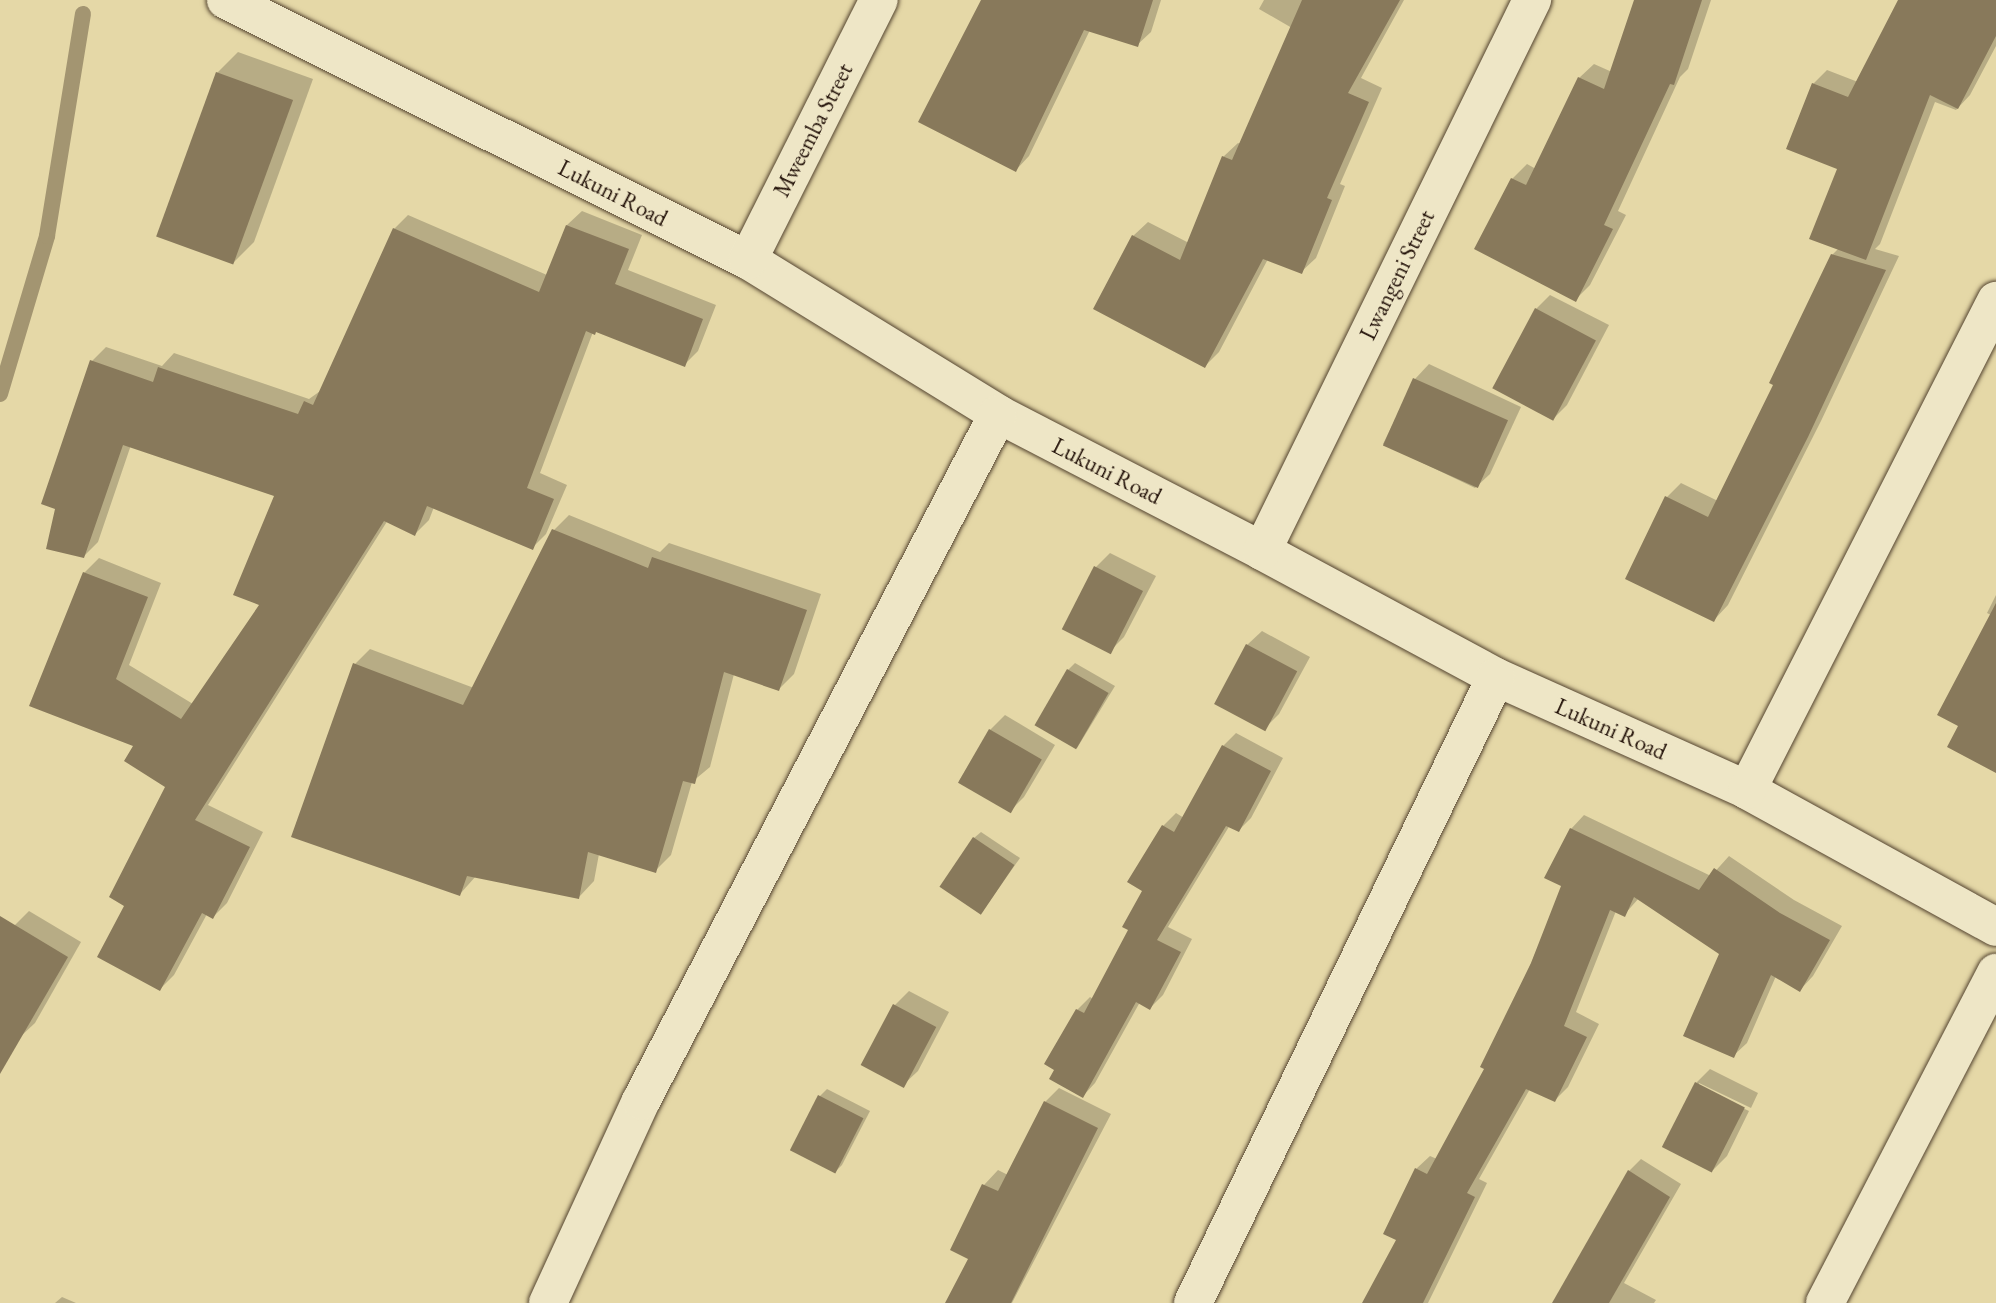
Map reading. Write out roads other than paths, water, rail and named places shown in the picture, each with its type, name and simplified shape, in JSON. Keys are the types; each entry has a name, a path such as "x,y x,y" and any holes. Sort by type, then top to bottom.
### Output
{"street":[{"name":"Lukuni Road","path":"226,0 283,12 748,260 998,414 1262,551 1496,677 1747,790 1996,927"},
{"name":"Mweemba Street","path":"748,260 879,0"},
{"name":"Lwangeni Street","path":"1262,551 1532,0"},
{"path":"1747,790 1996,302"},
{"path":"548,1303 640,1101 998,414"},
{"path":"1193,1303 1496,677"},
{"path":"1825,1303 1996,973"}],"waterway":[{"path":"0,394 47,236 83,14"}]}
